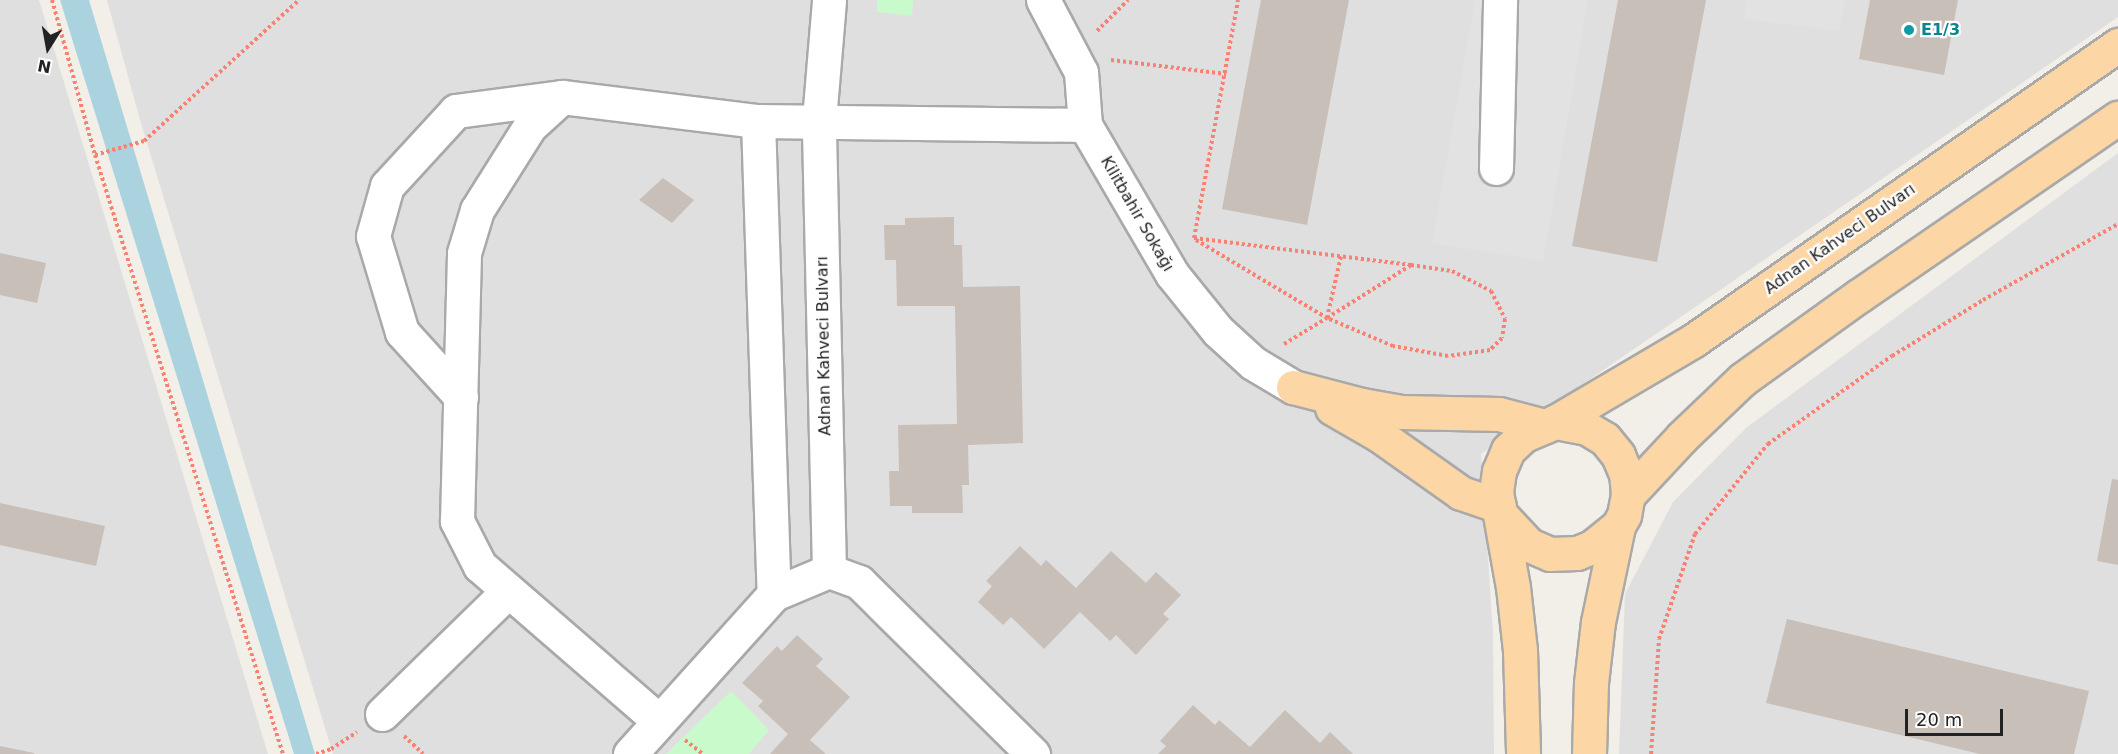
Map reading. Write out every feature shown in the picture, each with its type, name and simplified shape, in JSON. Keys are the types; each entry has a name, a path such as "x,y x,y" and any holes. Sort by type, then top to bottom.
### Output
{"main road":[{"name":"Adnan Kahveci Bulvarı","path":"1550,424 1694,340 2118,45"},
{"path":"1628,495 1682,437 1743,379 1860,295 2118,118"},
{"path":"1293,387 1362,405 1401,412 1499,414 1550,424 1587,428 1605,439 1618,455 1626,474 1628,495 1624,515 1618,526 1598,622 1591,683 1589,754"},
{"path":"1293,387 1379,435 1461,493 1500,511 1529,545 1550,554 1577,554 1592,547 1618,526"},
{"path":"1523,754 1520,650 1496,492 1499,471 1508,450 1524,435 1550,424"}],"street":[{"name":"Adnan Kahveci Bulvarı","path":"829,0 819,120 829,571"},
{"name":"Kilitbahir Sokağı","path":"1042,0 1081,72 1085,124 1172,274 1218,331 1253,363 1293,387"},
{"path":"1496,168 1500,0"},
{"path":"461,396 402,332 373,236 387,186 456,111 562,97 758,121 1085,124"},
{"path":"562,97 530,126 477,210 464,253 457,521 480,566 658,721"},
{"path":"758,121 774,594"},
{"path":"630,754 774,594 829,571 859,582 1033,754"},
{"path":"382,714 508,591"}],"path":[{"path":"52,0 97,154 283,754"},
{"path":"97,154 144,141 299,0"},
{"path":"1072,56 1128,0"},
{"path":"1194,238 1238,0"},
{"path":"1072,56 1226,74"},
{"path":"1651,754 1659,639 1695,534 1768,444 1892,356 2003,288 2118,224"},
{"path":"1194,238 1452,271 1491,291 1505,319 1502,338 1490,350 1448,356 1393,346 1327,318 1194,238"},
{"path":"1327,318 1341,256"},
{"path":"1253,363 1411,265"},
{"path":"316,754 327,751"}],"shaded area":[{"path":"0,0 39,0 268,754 0,754"},
{"path":"107,0 2118,0 2118,17 1481,454 1493,632 1494,754 333,754 140,120"},
{"path":"1475,0 1588,0 1543,261 1432,243"},
{"path":"1747,0 1845,0 1839,31 1744,19"},
{"path":"2118,153 2118,754 1619,754 1625,594 1673,502 1746,428"}],"green space":[{"path":"877,0 913,0 912,16 877,12"},
{"path":"731,691 769,730 749,754 666,754"}],"water":[{"path":"60,0 89,0 315,754 294,754"}],"building":[{"path":"1261,0 1349,0 1307,225 1222,209"},
{"path":"1618,0 1706,0 1657,262 1572,246"},
{"name":"E1/3","path":"1870,0 1958,0 1944,75 1859,59"},
{"path":"663,178 694,200 672,223 639,200"},
{"path":"954,217 954,245 962,245 963,287 1020,286 1023,443 968,445 969,485 962,485 963,513 912,513 912,506 890,506 889,471 899,471 898,425 957,424 955,306 897,306 896,260 885,260 884,225 905,225 905,218"},
{"path":"0,253 46,263 37,303 0,295"},
{"path":"2112,479 2118,480 2118,565 2097,561"},
{"path":"0,503 105,526 96,566 0,545"},
{"path":"1020,546 1041,566 1046,560 1076,588 1111,551 1146,583 1156,572 1181,595 1163,614 1169,619 1136,655 1116,635 1110,641 1080,612 1044,649 1011,617 1003,625 978,602 992,586 986,581"},
{"path":"1787,619 2089,691 2074,754 1980,754 1766,703"},
{"path":"797,635 823,659 816,666 850,697 810,740 826,754 770,754 788,734 758,706 763,701 742,683 777,646 782,651"},
{"path":"1193,705 1215,725 1219,720 1250,747 1285,710 1320,743 1330,732 1353,754 1158,754 1166,746 1160,741"},
{"path":"0,746 34,753 34,754 0,754"}],"place":[{"name":"E1/3","path":"1909,30"}]}
